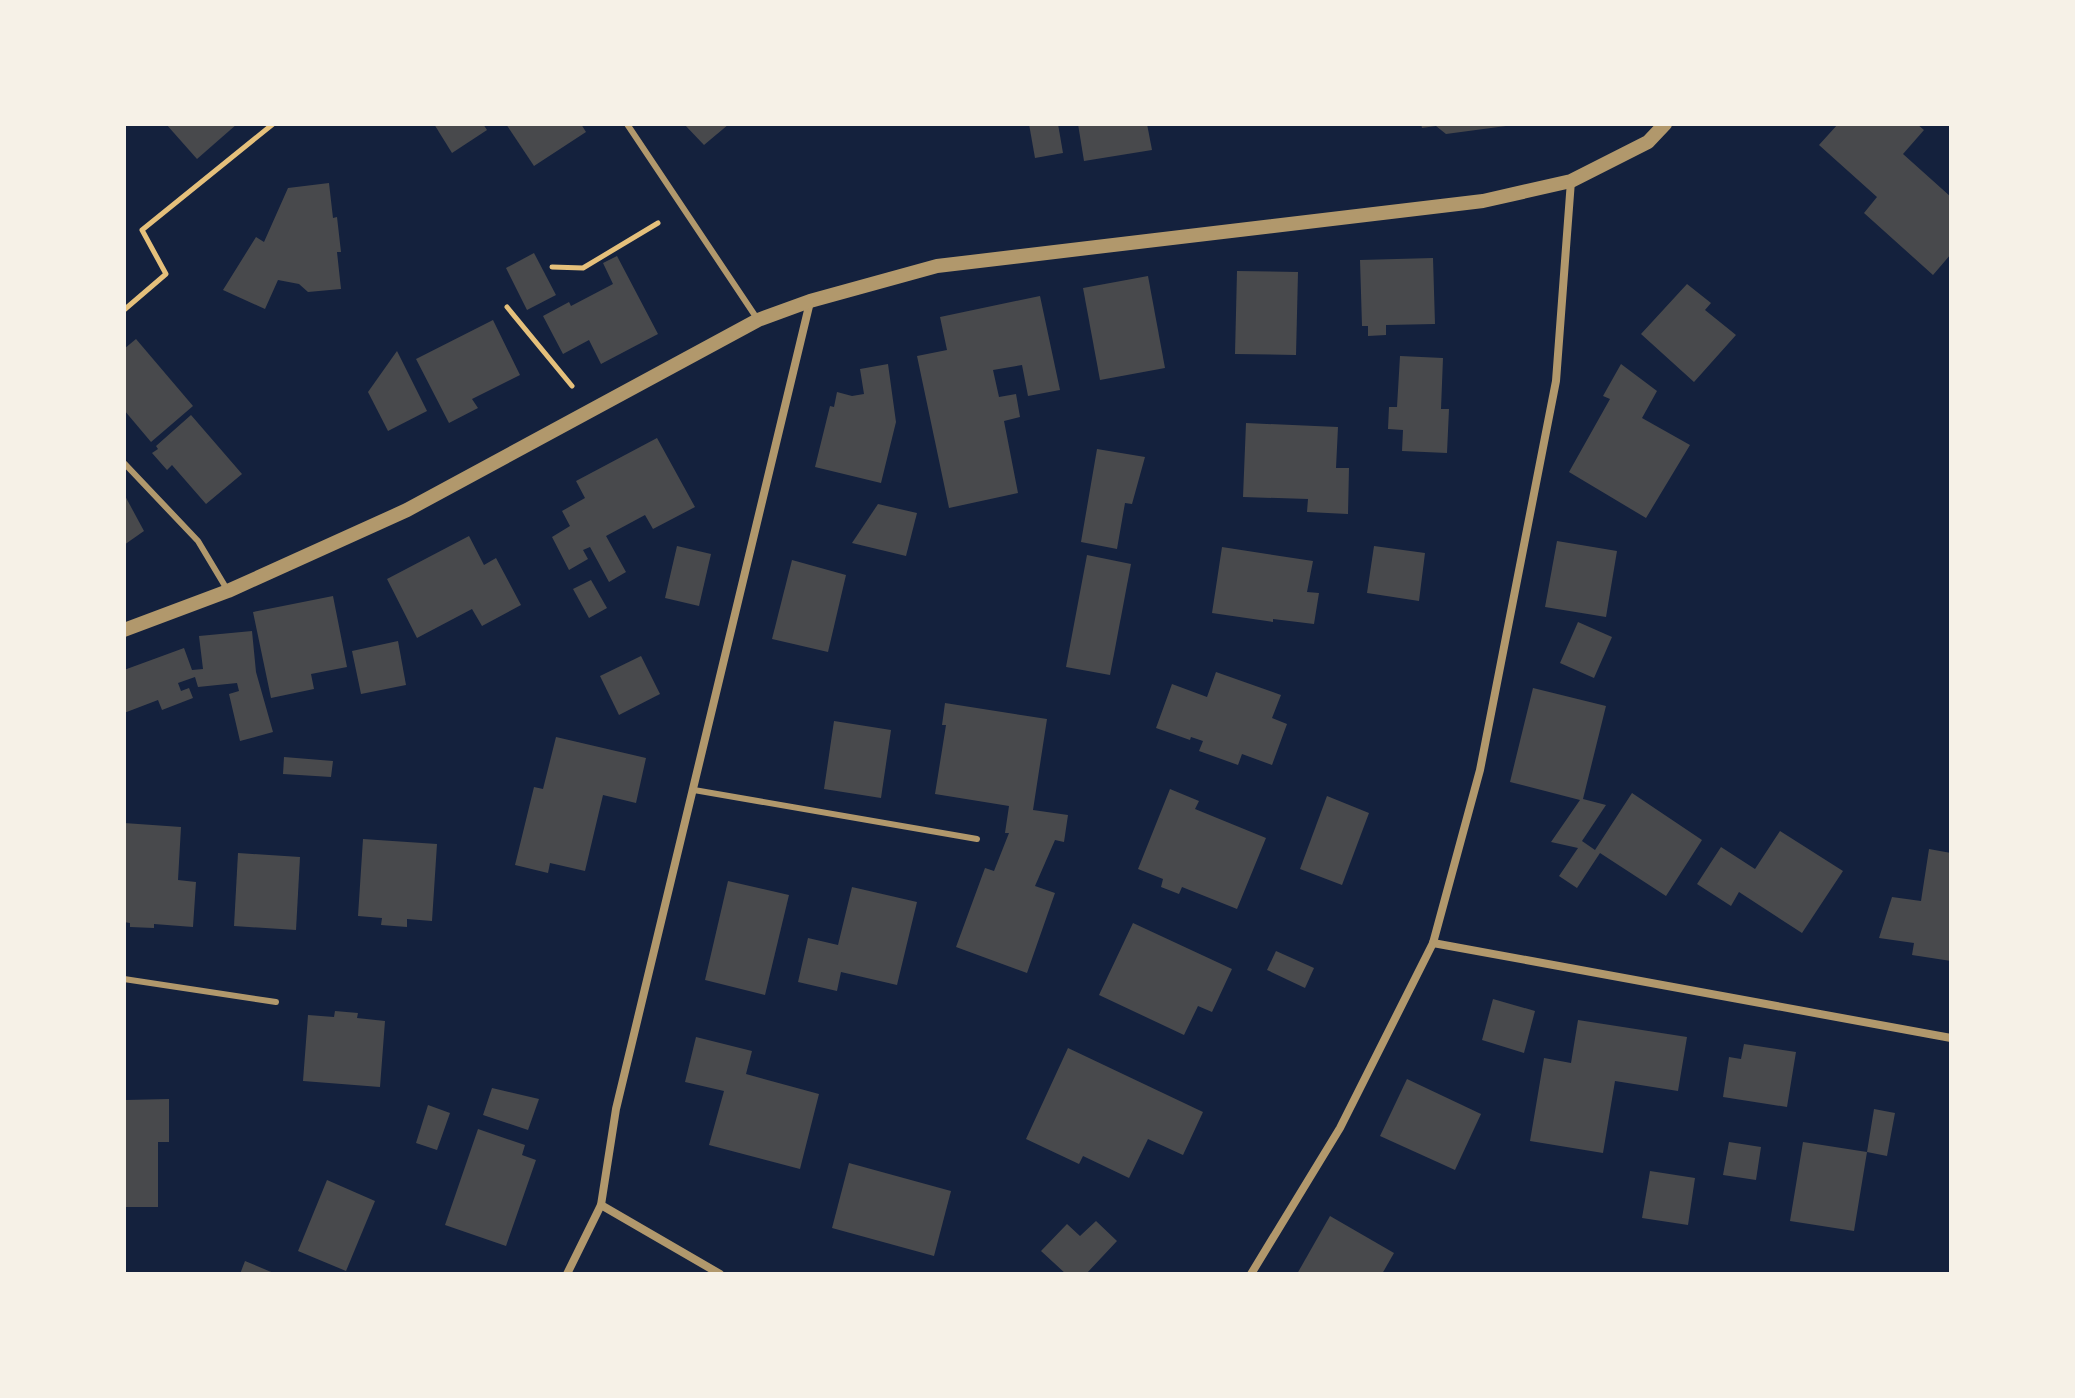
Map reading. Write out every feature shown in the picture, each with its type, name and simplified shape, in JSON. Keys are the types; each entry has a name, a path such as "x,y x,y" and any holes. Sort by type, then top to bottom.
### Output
{"street":[{"path":"124,630 228,591 407,510 758,320 810,301 937,266 1483,201 1571,181 1648,142 1665,124"},
{"path":"1251,1274 1340,1128 1433,943 1480,770 1556,381 1571,181"},
{"path":"567,1274 601,1205 616,1109 810,301"},
{"path":"1433,943 1951,1038"},
{"path":"601,1205 720,1274"}],"lane":[{"path":"627,124 758,320"},
{"path":"124,463 198,541 228,591"},
{"path":"694,790 977,839"},
{"path":"124,979 276,1002"}],"path":[{"path":"124,310 166,274 142,230 273,124"},
{"path":"552,267 583,268 683,208"},
{"path":"507,307 592,411"}],"building":[{"path":"166,124 237,124 197,159"},
{"path":"434,124 483,124 487,130 452,153"},
{"path":"506,124 581,124 586,132 534,166"},
{"path":"684,124 729,124 704,145"},
{"path":"1029,124 1058,124 1063,153 1035,158"},
{"path":"1078,124 1147,124 1152,150 1084,161"},
{"path":"1421,124 1506,126 1446,134 1436,126 1422,128"},
{"path":"1838,124 1917,124 1924,130 1903,154 1951,197 1951,254 1933,275 1864,213 1877,197 1819,145"},
{"path":"329,183 341,252 337,252 341,289 308,292 299,284 278,280 265,309 223,290 256,237 264,242 288,188"},
{"path":"534,253 556,295 527,310 506,268"},
{"path":"617,256 658,334 601,364 589,340 563,354 543,316 569,302 571,306 613,284 603,263"},
{"path":"1433,258 1435,324 1386,325 1386,335 1368,336 1368,326 1362,326 1360,260"},
{"path":"1237,271 1298,272 1296,355 1235,354"},
{"path":"1148,276 1165,368 1100,380 1083,288"},
{"path":"1687,284 1711,303 1705,310 1736,335 1694,382 1641,334"},
{"path":"1040,296 1060,390 1028,396 1022,365 993,370 999,397 1016,394 1020,417 1004,421 1018,493 949,508 917,356 947,350 940,317"},
{"path":"493,320 520,375 472,399 478,408 449,423 416,359"},
{"path":"136,339 193,406 151,442 124,410 124,349"},
{"path":"397,351 427,411 388,431 368,392"},
{"path":"1400,356 1443,358 1441,409 1449,409 1447,453 1402,451 1403,430 1388,429 1389,407 1397,407"},
{"path":"888,364 896,422 881,483 815,467 830,406 834,407 837,392 852,396 864,394 860,369"},
{"path":"1621,364 1657,391 1642,418 1690,445 1646,518 1569,472 1610,399 1603,396"},
{"path":"191,415 242,474 206,504 172,465 167,470 152,453"},
{"path":"1246,423 1338,427 1336,468 1349,468 1348,514 1307,512 1308,499 1243,497"},
{"path":"657,438 695,507 653,529 645,515 606,536 626,572 609,582 590,547 583,550 588,559 569,570 552,537 570,526 562,511 585,498 576,481"},
{"path":"1097,449 1145,457 1132,504 1125,503 1117,549 1081,542"},
{"path":"124,494 144,531 124,545"},
{"path":"878,504 917,513 906,556 852,543"},
{"path":"469,536 484,565 496,558 521,605 482,626 472,609 417,638 387,579"},
{"path":"1557,541 1617,551 1606,617 1545,607"},
{"path":"677,546 711,554 699,606 665,598"},
{"path":"1374,546 1425,553 1419,601 1367,593"},
{"path":"1222,547 1313,561 1307,592 1319,593 1314,624 1273,619 1273,622 1212,613"},
{"path":"1087,555 1131,564 1110,675 1066,667"},
{"path":"792,560 846,575 828,652 772,639"},
{"path":"591,580 607,608 589,618 573,589"},
{"path":"333,596 347,667 311,674 314,689 271,698 253,612"},
{"path":"1578,622 1612,637 1594,678 1560,663"},
{"path":"252,631 256,672 273,732 240,741 229,694 239,691 237,683 198,687 195,677 178,683 181,691 189,688 193,698 162,710 158,700 124,713 124,670 184,648 192,670 203,669 199,636"},
{"path":"398,641 406,685 361,694 352,651"},
{"path":"641,656 660,694 619,715 600,676"},
{"path":"1216,672 1281,695 1272,718 1287,724 1272,765 1242,754 1238,765 1199,751 1203,741 1191,737 1190,740 1156,728 1172,684 1207,697"},
{"path":"1533,688 1606,706 1583,799 1606,805 1582,841 1595,850 1632,793 1702,840 1666,896 1600,853 1577,888 1559,876 1578,848 1551,842 1580,800 1510,782"},
{"path":"945,703 1047,719 1033,810 1068,815 1064,842 1055,840 1035,886 1055,893 1027,973 956,947 985,868 994,871 1009,833 1005,833 1009,806 935,794 946,725 942,725"},
{"path":"834,721 891,730 881,798 824,789"},
{"path":"556,737 646,758 636,803 603,795 585,871 550,863 548,873 515,865 534,787 543,789"},
{"path":"284,757 333,761 331,777 283,774"},
{"path":"1170,789 1199,801 1195,809 1266,838 1237,909 1182,887 1179,894 1161,887 1163,879 1138,869"},
{"path":"1327,796 1369,813 1342,885 1300,869"},
{"path":"124,823 181,827 178,880 196,882 193,927 154,924 154,928 130,927 130,923 124,922"},
{"path":"1780,831 1843,871 1802,933 1739,892 1731,906 1697,884 1721,847 1755,869"},
{"path":"363,839 437,844 432,921 407,919 407,927 381,925 382,918 358,916"},
{"path":"1929,849 1951,853 1951,961 1912,955 1914,943 1879,938 1892,897 1921,901"},
{"path":"238,853 300,857 296,930 234,926"},
{"path":"728,881 789,895 765,995 705,980"},
{"path":"852,887 917,902 897,985 841,972 837,991 798,982 808,938 838,945"},
{"path":"1133,923 1232,969 1212,1012 1198,1006 1184,1035 1099,995"},
{"path":"1276,951 1314,968 1305,988 1267,970"},
{"path":"1493,999 1535,1011 1524,1053 1482,1040"},
{"path":"335,1011 358,1013 357,1018 385,1021 380,1087 303,1081 308,1015 334,1017"},
{"path":"1578,1020 1687,1037 1678,1091 1615,1081 1603,1153 1530,1141 1544,1058 1571,1063"},
{"path":"696,1037 752,1051 746,1074 819,1094 800,1169 709,1145 724,1091 685,1082"},
{"path":"1744,1044 1796,1052 1787,1107 1723,1097 1729,1057 1741,1059"},
{"path":"1068,1048 1203,1112 1183,1155 1148,1139 1129,1178 1083,1156 1079,1164 1026,1139"},
{"path":"1407,1079 1481,1114 1455,1170 1380,1136"},
{"path":"492,1088 539,1099 528,1130 483,1115"},
{"path":"169,1099 169,1142 158,1142 158,1207 124,1207 125,1100"},
{"path":"428,1105 450,1113 437,1150 416,1143"},
{"path":"1874,1109 1895,1113 1887,1156 1867,1152"},
{"path":"478,1129 525,1145 522,1155 536,1160 506,1246 445,1225"},
{"path":"1729,1142 1761,1147 1756,1180 1723,1175"},
{"path":"1803,1142 1867,1152 1854,1231 1790,1221"},
{"path":"849,1163 951,1191 934,1256 832,1228"},
{"path":"1650,1171 1695,1178 1688,1225 1642,1218"},
{"path":"327,1180 375,1201 346,1271 298,1251"},
{"path":"1330,1216 1394,1253 1382,1274 1297,1274"},
{"path":"1096,1221 1117,1241 1086,1274 1066,1274 1041,1251 1067,1224 1080,1236"},
{"path":"245,1261 276,1274 240,1274"}]}
